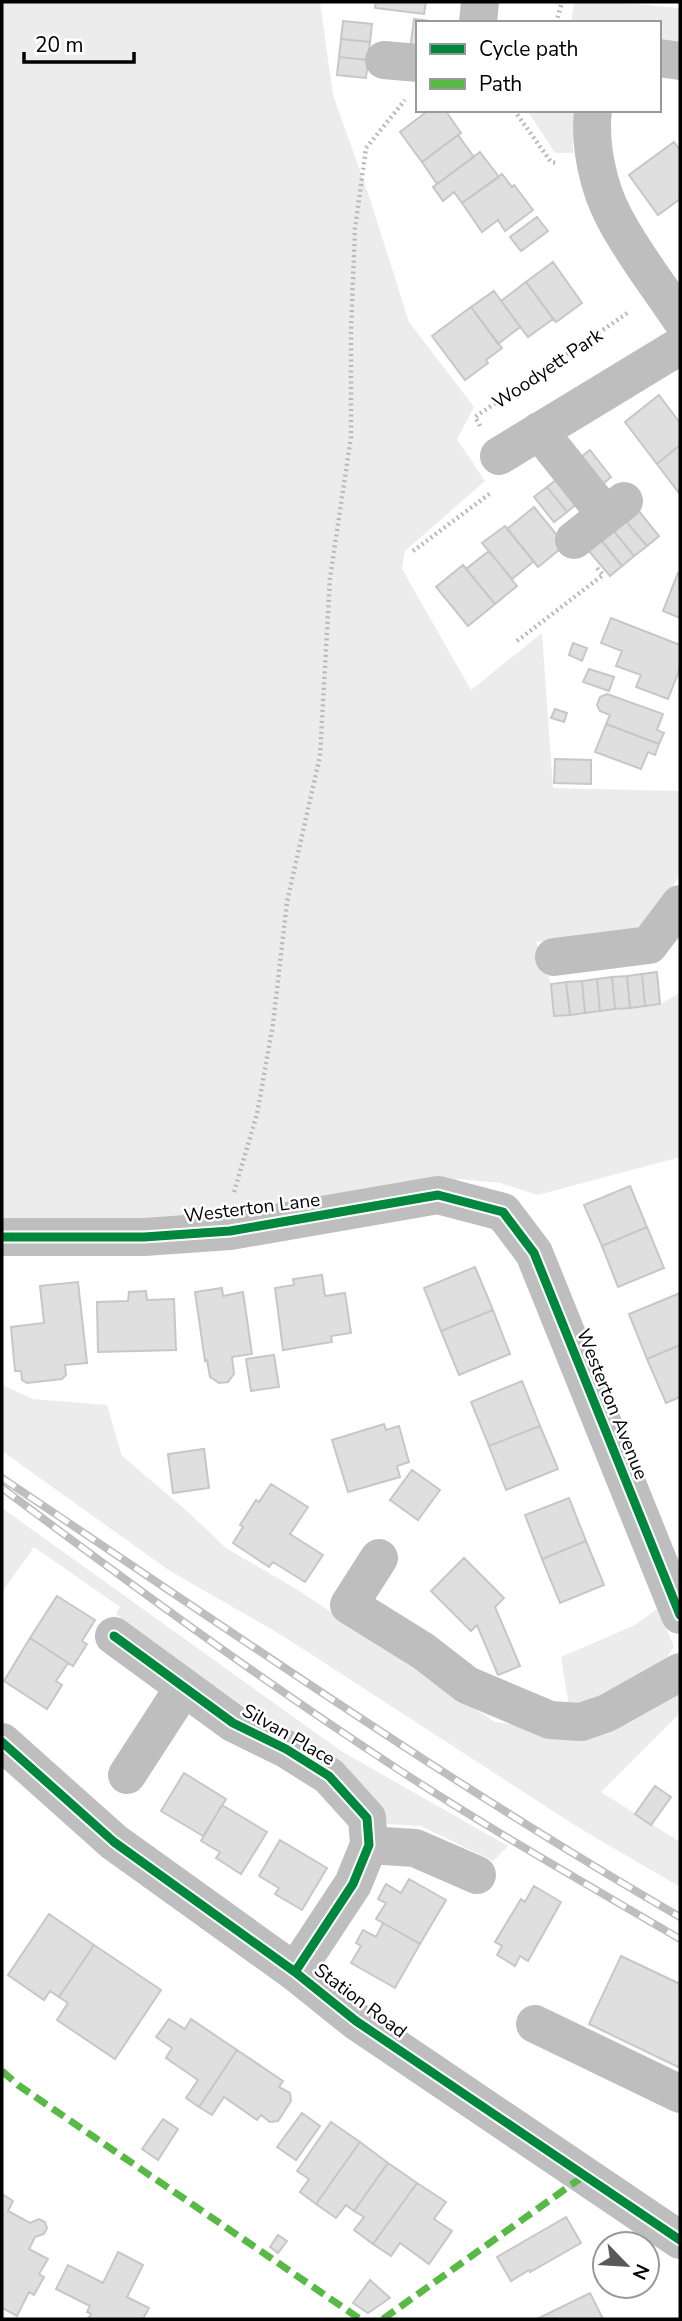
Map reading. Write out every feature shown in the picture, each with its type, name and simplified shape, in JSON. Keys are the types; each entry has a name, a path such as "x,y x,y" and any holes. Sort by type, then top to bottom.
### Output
{"street":[{"path":"478,21 481,2"},
{"path":"661,58 680,61"},
{"path":"593,112 591,126 598,169 613,216 671,304"},
{"path":"499,456 680,346"},
{"path":"540,431 615,507 574,540"},
{"path":"554,957 649,945 680,904"},
{"name":"Westerton Lane","path":"2,1237 144,1237 230,1231 438,1195 503,1212"},
{"name":"Westerton Avenue","path":"503,1212 534,1253 680,1615"},
{"path":"379,1558 349,1605 423,1651 467,1685 550,1720 581,1722 607,1713 680,1672"},
{"name":"Silvan Place","path":"114,1636 233,1723 286,1749 329,1776 367,1818 369,1844"},
{"path":"127,1775 184,1688"},
{"name":"Station Road","path":"2,1742 114,1842 295,1972 356,2021 680,2240"},
{"path":"295,1972 353,1884 369,1844 415,1848 477,1875"},
{"path":"535,2024 680,2094"}],"path":[{"path":"557,21 562,2"},
{"path":"230,1231 234,1185 257,1114 273,1024 287,902 320,756 330,578 351,437 355,229 366,148 405,99 416,97"},
{"path":"515,112 551,162 598,169"},
{"path":"413,551 468,510"},
{"path":"517,641 603,575 574,540"}],"shaded area":[{"path":"2,2 320,2 333,95 409,322 474,407 457,439 485,481 405,551 402,569 471,690 542,633 553,788 680,791 680,874 663,904 643,928 536,942 551,984 555,1016 660,1004 680,993 680,1157 538,1195 500,1183 460,1179 185,1222 2,1221"},
{"path":"574,2 680,8 680,44 661,41 661,21 571,21"},
{"path":"528,112 573,112 573,153 555,153"},
{"path":"2,1385 33,1399 107,1405 122,1456 226,1548 298,1590 495,1722 556,1730 680,1683 680,1713 601,1792 680,1842 680,1887 576,1826 283,1636 170,1571 2,1451"},
{"path":"2,1508 341,1751 508,1846 493,1861 421,1826 387,1824 374,1797 292,1737 226,1695 116,1614 120,1607 34,1547 2,1592"},
{"path":"657,1609 674,1646 660,1670 599,1700 569,1707 561,1657 635,1625"}],"building":[{"path":"376,2 426,2 424,14 375,8"},
{"path":"414,19 430,21 416,21 416,51 410,50"},
{"path":"343,21 372,24 370,42 341,39"},
{"path":"341,39 370,42 368,60 339,57"},
{"path":"339,57 368,60 366,78 337,75"},
{"path":"426,112 446,112 461,133 422,162 400,132"},
{"path":"458,135 474,157 437,184 422,162"},
{"path":"674,142 680,150 680,199 658,215 629,175"},
{"path":"480,152 499,177 462,203 454,192 443,201 433,187"},
{"path":"502,174 533,210 505,231 498,220 482,232 462,203"},
{"path":"537,217 548,231 521,251 510,237"},
{"path":"553,262 582,303 556,322 526,282"},
{"path":"526,282 553,319 528,337 501,301"},
{"path":"494,291 520,327 498,344 471,307"},
{"path":"471,307 502,348 486,360 488,363 465,380 432,336"},
{"path":"659,395 680,423 680,445 657,464 625,422"},
{"path":"680,445 680,492 679,493 657,464"},
{"path":"590,450 611,477 598,488 576,461"},
{"path":"561,476 580,501 567,512 547,487"},
{"path":"547,487 567,512 554,522 534,497"},
{"path":"534,507 565,545 538,567 507,529"},
{"path":"638,510 659,536 647,546 625,520"},
{"path":"625,520 647,546 634,556 613,530"},
{"path":"505,526 534,561 512,579 482,543"},
{"path":"613,530 634,556 622,566 601,540"},
{"path":"601,540 622,566 610,576 588,550"},
{"path":"489,551 517,586 495,604 466,569"},
{"path":"463,565 495,604 468,626 436,587"},
{"path":"678,573 680,574 680,618 663,611"},
{"path":"611,618 680,645 680,668 668,699 636,687 641,675 616,666 622,651 601,643"},
{"path":"573,643 587,648 582,661 569,655"},
{"path":"589,669 614,677 609,691 583,682"},
{"path":"607,694 663,714 657,730 664,733 659,744 606,724 610,715 600,711 597,705 600,697"},
{"path":"555,709 567,713 564,722 551,718"},
{"path":"606,724 659,744 655,755 648,752 641,769 595,752"},
{"path":"555,759 591,760 591,784 554,783"},
{"path":"657,972 660,1004 645,1006 642,974"},
{"path":"642,974 645,1006 630,1008 627,976"},
{"path":"627,976 630,1008 615,1009 612,977"},
{"path":"612,977 615,1009 600,1011 597,979"},
{"path":"597,979 600,1011 585,1013 582,981"},
{"path":"582,981 585,1013 570,1015 566,982"},
{"path":"566,982 570,1015 554,1016 551,984"},
{"path":"630,1186 647,1227 602,1246 584,1205"},
{"path":"647,1227 664,1268 618,1287 602,1246"},
{"path":"475,1267 493,1310 441,1331 424,1288"},
{"path":"322,1275 325,1296 345,1293 351,1333 331,1336 332,1342 283,1350 275,1288 294,1285 293,1279"},
{"path":"78,1282 87,1363 65,1365 66,1375 62,1379 27,1383 22,1380 21,1371 15,1371 11,1327 44,1323 40,1286"},
{"path":"222,1288 223,1296 243,1292 252,1354 232,1357 234,1374 228,1382 219,1383 210,1377 207,1360 205,1361 195,1292"},
{"path":"146,1291 147,1300 174,1299 176,1350 98,1352 97,1302 128,1301 129,1292"},
{"path":"680,1293 680,1345 647,1359 629,1314"},
{"path":"493,1310 510,1354 459,1375 441,1331"},
{"path":"680,1345 680,1397 666,1403 647,1359"},
{"path":"274,1355 279,1387 251,1391 246,1359"},
{"path":"522,1381 540,1426 489,1446 471,1402"},
{"path":"384,1424 386,1430 399,1426 409,1462 397,1466 400,1477 348,1492 332,1440"},
{"path":"540,1426 558,1469 506,1490 489,1446"},
{"path":"204,1449 209,1488 173,1493 168,1454"},
{"path":"412,1470 440,1490 418,1520 390,1500"},
{"path":"271,1484 308,1507 290,1534 323,1555 305,1582 273,1562 269,1567 233,1543 243,1527 240,1525 256,1500 259,1502"},
{"path":"569,1498 586,1541 542,1559 525,1515"},
{"path":"586,1541 604,1585 560,1603 542,1559"},
{"path":"464,1558 504,1598 495,1607 520,1666 498,1675 477,1625 471,1631 431,1591"},
{"path":"57,1596 95,1620 82,1641 87,1644 73,1666 30,1638"},
{"path":"30,1638 68,1663 56,1681 62,1685 47,1709 4,1681"},
{"path":"184,1773 226,1799 203,1836 161,1811"},
{"path":"655,1786 671,1797 651,1825 635,1814"},
{"path":"222,1805 267,1832 241,1874 216,1858 220,1852 201,1841"},
{"path":"280,1840 327,1868 302,1910 275,1894 279,1888 259,1876"},
{"path":"409,1879 446,1900 420,1944 376,1919 386,1903 378,1899 386,1884 401,1893"},
{"path":"534,1886 561,1902 528,1961 520,1956 515,1966 497,1955 502,1946 495,1942 521,1899 525,1902"},
{"path":"49,1914 94,1945 59,1997 50,1991 44,2000 8,1975"},
{"path":"383,1923 420,1944 395,1988 351,1963 361,1946 356,1943 363,1930 376,1937"},
{"path":"94,1945 161,1990 115,2059 57,2020 68,2003 59,1997"},
{"path":"621,1956 680,1984 680,2068 589,2024"},
{"path":"169,2019 185,2029 191,2019 237,2050 199,2107 186,2098 198,2080 166,2058 172,2048 156,2037"},
{"path":"237,2050 283,2081 279,2087 290,2093 291,2101 278,2121 270,2122 261,2115 257,2120 224,2097 212,2115 199,2107"},
{"path":"302,2113 320,2126 296,2160 277,2147"},
{"path":"163,2119 178,2129 158,2160 142,2149"},
{"path":"331,2122 360,2142 316,2204 300,2192 309,2179 297,2171"},
{"path":"360,2142 388,2163 354,2211 346,2205 336,2218 316,2204"},
{"path":"388,2163 417,2183 373,2244 354,2230 364,2217 354,2211"},
{"path":"417,2183 446,2202 434,2219 452,2231 429,2264 400,2243 391,2256 373,2244"},
{"path":"2,2194 13,2201 8,2211 30,2223 39,2219 45,2222 47,2228 44,2234 35,2237 29,2249 48,2259 39,2274 44,2277 34,2295 29,2292 17,2316 2,2308"},
{"path":"566,2217 581,2243 511,2281 497,2257"},
{"path":"278,2235 287,2241 278,2253 270,2247"},
{"path":"118,2252 143,2265 127,2297 149,2308 143,2319 88,2319 91,2314 87,2312 90,2306 56,2289 68,2265 103,2283"},
{"path":"370,2280 390,2298 368,2313 353,2303"},
{"path":"590,2293 591,2300 594,2300 603,2319 537,2319"}],"railway":[{"path":"2,1478 422,1758 507,1813 680,1917"},
{"path":"2,1488 194,1629 340,1731 461,1809 680,1939"}],"marked path":[{"path":"2,2071 18,2085 360,2319"},
{"path":"383,2319 585,2175"}],"cycle path":[{"path":"2,1237 144,1237 230,1231 438,1195 503,1212 534,1253 680,1615"},
{"path":"114,1636 233,1723 286,1749 329,1776 367,1818 369,1845 353,1884 295,1972"},
{"path":"2,1742 114,1842 295,1972 356,2021 680,2240"}]}
